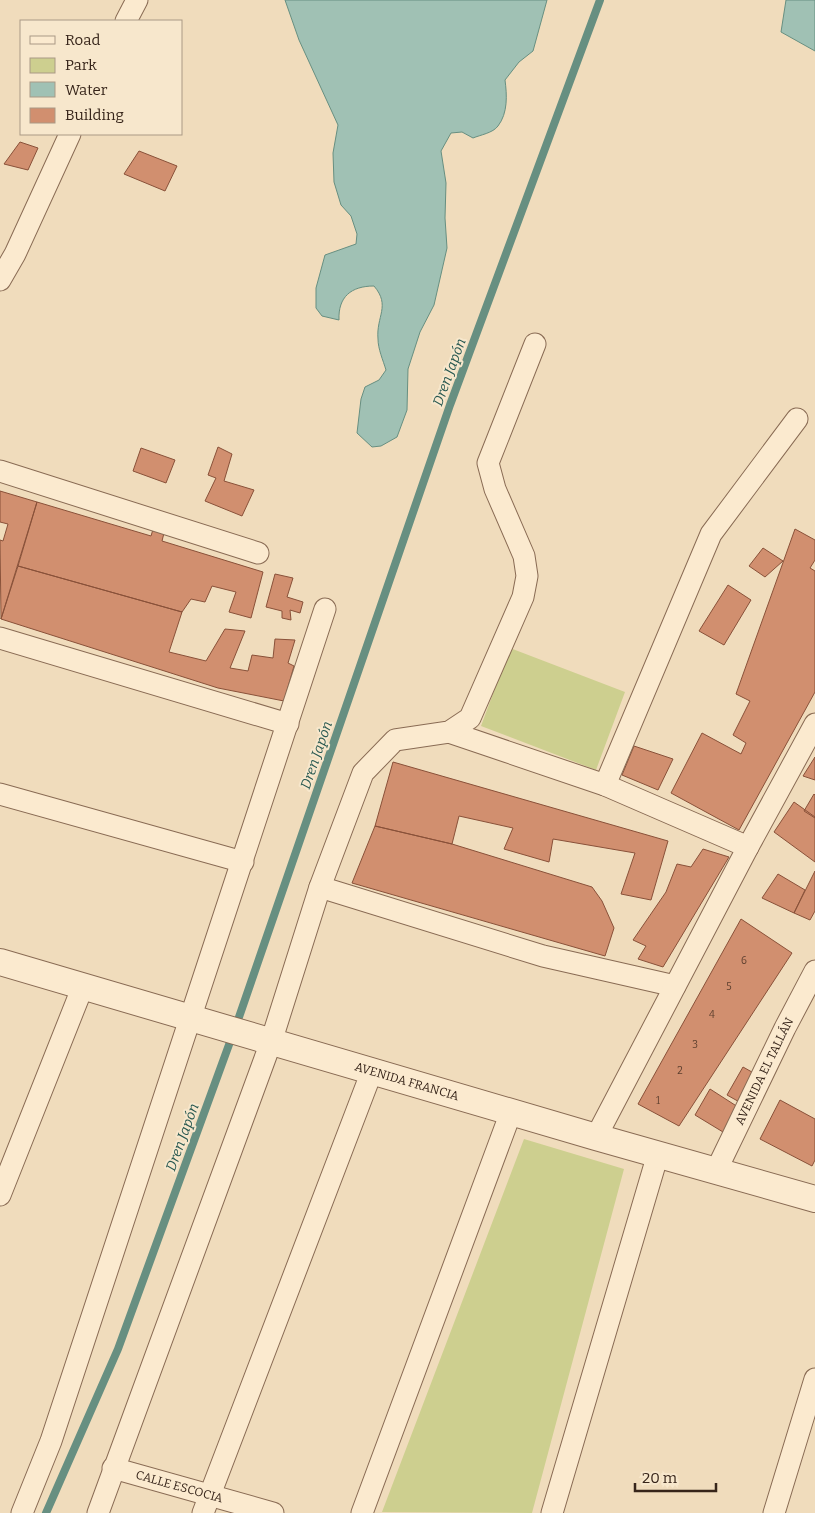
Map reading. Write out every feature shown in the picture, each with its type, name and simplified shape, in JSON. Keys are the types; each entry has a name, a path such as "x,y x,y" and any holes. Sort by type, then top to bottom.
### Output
{"street":[{"path":"127,20 137,0"},
{"path":"0,280 15,254 70,135"},
{"path":"98,1513 265,1040 363,773 395,740 449,732 470,718 522,597 527,576 524,556 495,489 488,463 535,344"},
{"path":"605,785 711,534 798,419"},
{"path":"0,471 258,553"},
{"path":"22,1513 51,1441 199,1020 243,862 325,610"},
{"path":"0,638 288,724"},
{"path":"596,1137 748,847 815,724"},
{"path":"449,732 605,785 748,847"},
{"path":"0,794 243,862"},
{"path":"320,888 543,956 675,986"},
{"name":"AVENIDA FRANCIA","path":"0,962 596,1137 815,1199"},
{"name":"AVENIDA EL TALLÁN","path":"716,1171 785,1028 815,971"},
{"path":"0,1195 83,986"},
{"path":"206,1504 372,1071"},
{"path":"362,1513 511,1112"},
{"path":"552,1513 658,1154"},
{"path":"774,1513 815,1379"},
{"name":"CALLE ESCOCIA","path":"113,1468 206,1504 274,1513"}],"green space":[{"path":"510,648 625,692 596,770 481,726"},
{"path":"524,1139 624,1169 532,1513 382,1512"}],"water":[{"path":"285,0 547,0 533,51 519,62 505,80 505,110 498,126 490,132 473,138 462,132 451,133 441,151 446,183 445,218 447,248 434,305 420,332 408,369 407,410 397,437 381,446 372,447 357,433 361,399 365,387 379,380 386,370 378,343 382,299 374,286 359,288 348,294 344,299 339,312 339,320 322,316 316,308 316,288 325,255 356,244 357,234 351,216 341,205 334,182 333,153 338,125 299,40"},
{"path":"786,0 815,0 815,51 781,32"}],"building":[{"path":"20,142 38,148 28,170 4,164"},
{"path":"139,151 177,166 165,191 124,174"},
{"path":"218,447 232,454 224,481 254,490 242,516 205,501 216,478 208,475"},
{"path":"141,448 175,460 166,483 133,471"},
{"path":"0,491 37,502 1,619 0,540 3,541 8,524 0,522"},
{"path":"37,502 151,536 154,526 165,529 162,541 263,572 251,618 229,612 236,592 212,586 205,602 191,599 182,612 18,566"},
{"path":"795,529 815,540 815,560 810,568 815,571 815,692 739,830 671,793 702,733 741,754 746,743 733,735 750,701 736,694"},
{"path":"763,548 783,561 765,577 749,566"},
{"path":"18,566 182,612 169,652 206,661 225,629 245,631 230,668 248,671 252,655 273,658 275,639 295,640 288,663 294,666 284,701 218,688 1,619"},
{"path":"275,574 293,578 287,597 303,602 300,613 290,610 291,620 282,618 282,611 266,607"},
{"path":"728,585 751,600 724,645 699,631"},
{"path":"634,746 673,759 658,790 622,775"},
{"path":"815,757 815,780 803,776"},
{"path":"393,762 668,841 651,900 621,894 635,853 553,839 549,862 504,849 513,828 459,816 452,844 375,826"},
{"path":"815,795 815,818 804,811"},
{"path":"794,802 815,817 815,862 774,832"},
{"path":"375,826 452,844 592,887 602,901 614,928 605,956 352,883"},
{"path":"703,849 729,857 663,967 638,959 646,946 633,940 666,892 677,864 691,867"},
{"path":"815,871 815,911 810,920 794,913"},
{"path":"778,874 805,890 794,913 762,898"},
{"path":"741,919 792,953 679,1126 638,1104"},
{"path":"743,1067 759,1076 743,1104 727,1095"},
{"path":"710,1089 738,1107 723,1132 695,1115"},
{"path":"780,1100 815,1119 815,1160 812,1166 760,1139"}],"waterway":[{"name":"Dren Japón","path":"46,1513 118,1349 238,1020 450,405 600,0"}]}
